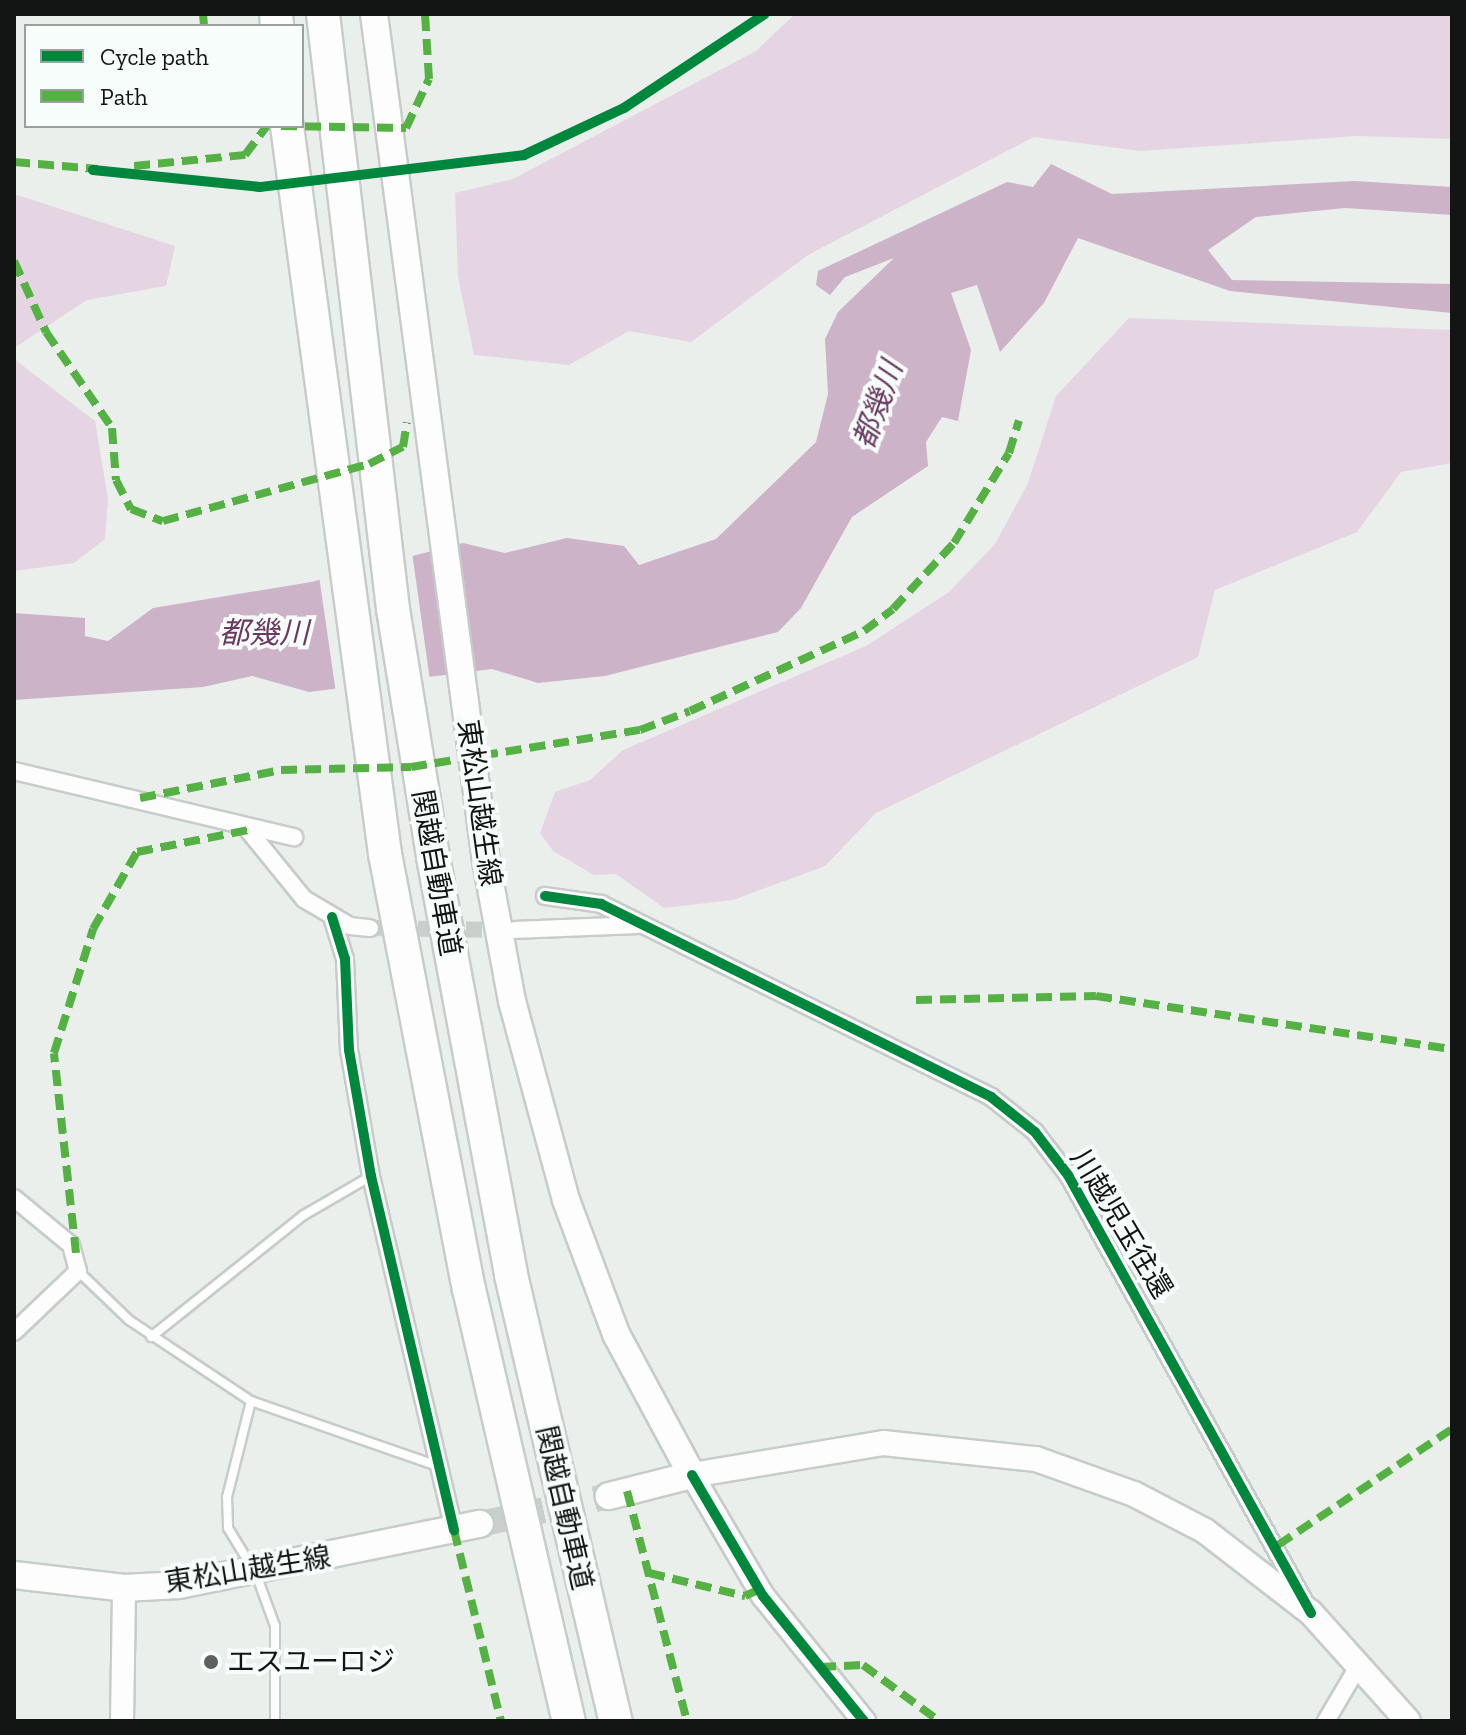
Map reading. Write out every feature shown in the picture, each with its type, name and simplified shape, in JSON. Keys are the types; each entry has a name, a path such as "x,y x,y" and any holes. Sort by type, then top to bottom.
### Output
{"highway":[{"name":"関越自動車道","path":"323,14 393,609 433,857 511,1275 616,1721"},
{"name":"関越自動車道","path":"287,128 385,854 469,1289 569,1721"}],"main road":[{"name":"東松山越生線","path":"374,14 381,89 486,861 530,1080 566,1200 616,1334 692,1475"},
{"path":"609,1496 692,1475 883,1443 1036,1459 1134,1494 1205,1531 1311,1613 1408,1721"},
{"name":"東松山越生線","path":"14,1575 124,1588 256,1574 480,1524"}],"street":[{"path":"14,771 248,830 294,837"},
{"path":"248,830 268,864 332,917 370,928"},
{"name":"川越児玉往還","path":"545,896 601,904 991,1097 1035,1132 1076,1188 1311,1613"},
{"path":"332,917 345,959 349,1050 371,1176 454,1530"},
{"path":"515,930 641,925"},
{"path":"14,1198 71,1245 78,1271 14,1332"},
{"path":"692,1475 763,1596 864,1721"},
{"path":"122,1721 124,1588"},
{"path":"1326,1721 1359,1665"}],"lane":[{"path":"151,1337 304,1215 371,1176"},
{"path":"78,1271 151,1337 251,1401 438,1466"},
{"path":"251,1401 227,1497 228,1528 256,1574 275,1626 275,1721"}],"shaded area":[{"path":"795,14 1452,14 1452,139 1358,136 1140,151 1034,137 808,255 691,342 629,331 569,365 474,355 458,277 455,193 513,179 756,51"},
{"path":"14,194 175,246 166,286 87,300 14,348"},
{"path":"1129,318 1452,330 1452,463 1401,472 1357,532 1215,590 1198,657 876,813 825,866 733,900 664,908 616,874 594,875 553,851 540,833 555,792 590,780 623,750 866,646 949,592 995,544 1028,483 1056,396"},
{"path":"14,359 95,421 108,499 105,539 74,563 14,571"}],"water":[{"name":"都幾川","path":"1051,164 1112,194 1354,181 1452,187 1452,215 1345,208 1256,217 1208,250 1232,280 1452,284 1452,313 1230,291 1078,238 1044,303 1000,352 977,285 951,293 971,350 958,421 942,417 926,442 928,466 852,517 801,608 778,632 605,676 538,683 492,669 309,692 252,676 203,687 14,700 14,613 85,618 85,636 108,641 153,608 311,582 463,543 505,553 567,538 624,546 639,565 716,539 816,442 828,394 825,339 838,312 894,258 845,277 830,295 816,285 818,271 1007,182 1033,187"}],"pier":[{"path":"412,552 430,681 336,693 319,576"}],"tunnel":[{"path":"370,928 505,930"},
{"path":"480,1524 609,1496"}],"marked path":[{"path":"203,14 204,24"},
{"path":"304,126 406,128 429,79 425,14"},
{"path":"134,166 245,155 265,128"},
{"path":"14,162 98,169"},
{"path":"14,261 46,332 112,428 116,480 131,509 163,521 369,464 403,447 407,422"},
{"path":"140,798 281,770 411,767 640,730 690,711 864,631 893,609 954,543 1009,453 1019,420"},
{"path":"76,1253 54,1053 93,929 137,852 248,830"},
{"path":"916,1000 1096,996 1452,1049"},
{"path":"1278,1545 1452,1429"},
{"path":"627,1491 687,1721"},
{"path":"454,1530 501,1721"},
{"path":"649,1573 745,1596 760,1589"},
{"path":"820,1667 863,1665 939,1721"}],"cycle path":[{"path":"93,170 260,187 524,155 624,108 765,14"},
{"path":"545,896 601,904 991,1097 1035,1132 1068,1175 1311,1613"},
{"path":"332,917 345,959 349,1050 371,1176 454,1530"},
{"path":"692,1475 763,1596 864,1721"}],"place":[{"name":"エスユーロジ","path":"211,1662"}]}
